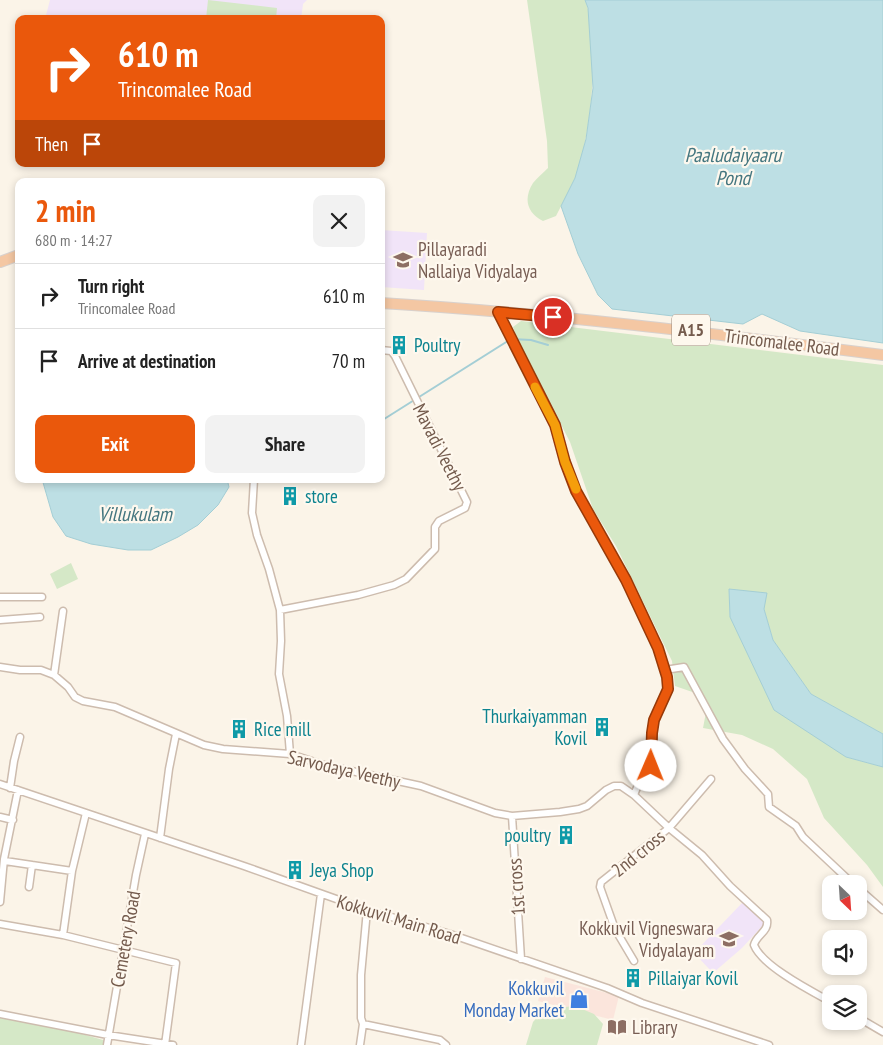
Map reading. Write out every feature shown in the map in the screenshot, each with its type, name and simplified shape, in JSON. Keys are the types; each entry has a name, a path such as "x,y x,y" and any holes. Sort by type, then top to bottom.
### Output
{"highway":[{"path":"0,262 15,256"},
{"name":"Trincomalee Road","path":"385,303 462,308 687,330 883,355"}],"street":[{"path":"498,312 555,425 565,462 576,491 626,580 658,648 665,670 668,689 654,720 651,766 634,794"},
{"name":"Mavadi Veethy","path":"280,610 358,595 394,585 406,579 435,549 435,527 439,521 465,508 467,502 395,356 391,351 385,350"},
{"path":"254,483 252,513 280,610 279,674 288,716 290,754"},
{"path":"0,597 42,597"},
{"path":"0,667 20,670 41,670 54,675 63,611"},
{"path":"0,620 40,617"},
{"path":"665,670 684,667 723,739 745,769 768,794 769,807 796,826 803,837 843,875"},
{"name":"Sarvodaya Veethy","path":"54,675 68,687 75,697 83,701 115,707 204,745 223,749 290,754 324,765 421,786 495,813 512,816 579,809 587,806 606,790 614,786 621,786 634,794 669,828 702,854 730,886 766,920 768,924 765,931 755,941 754,945 760,955 795,982 822,997"},
{"path":"160,838 169,769 176,734"},
{"path":"10,788 20,737"},
{"name":"2nd cross","path":"634,961 616,929 601,892 601,882 669,828 711,780"},
{"name":"Kokkuvil Main Road","path":"0,784 367,910 450,934 607,988 642,1003 769,1045"},
{"path":"0,902 4,859 18,790"},
{"path":"63,935 72,871 86,813"},
{"path":"0,816 13,820"},
{"name":"1st cross","path":"512,816 521,959"},
{"name":"Cemetery Road","path":"107,1045 145,834"},
{"path":"5,861 72,871"},
{"path":"29,887 32,865"},
{"path":"301,1045 321,894"},
{"path":"868,897 883,910"},
{"path":"360,1045 363,1024 361,1018 361,975 367,910"},
{"path":"0,924 63,935 176,962 166,1045"},
{"path":"0,1014 108,1035 173,1045"},
{"path":"867,1023 883,1032"},
{"path":"363,1024 440,1040 446,1045"}],"shaded area":[{"path":"50,0 307,0 303,4 302,15 46,15"},
{"name":"Pillayaradi Nallaiya Vidyalaya","path":"385,230 427,233 424,290 385,287"},
{"name":"Kokkuvil Vigneswara Vidyalayam","path":"743,902 765,923 742,948 713,973 694,953"},
{"name":"Kokkuvil Monday Market","path":"545,977 619,996 613,1020 538,1001"}],"green space":[{"path":"208,0 277,8 276,15 206,15"},
{"path":"527,0 585,0 590,17 592,39 592,89 586,139 581,161 573,183 556,216 543,221 533,214 528,205 528,195 533,183 548,168 547,141"},
{"path":"521,321 883,365 883,734 811,694 773,640 764,609 729,590 730,617 846,757 883,767 883,887 867,865 824,818 807,779 773,749 742,735 703,728 708,702 701,695 675,686 672,661 616,546 593,509 570,442 517,338 513,327"},
{"path":"71,563 78,579 57,589 50,574"},
{"path":"575,1006 594,1014 603,1024 597,1045 526,1045 533,1022 545,1009"},
{"path":"0,1015 30,1019 110,1042 109,1045 0,1045"}],"water":[{"name":"Paaludaiyaaru Pond","path":"585,0 883,0 883,343 800,331 762,314 743,324 612,309 598,295 578,254 561,206 575,178 586,139 593,88 588,8"},
{"name":"Villukulam","path":"43,483 228,483 229,487 218,505 198,525 151,550 128,550 91,544 66,536 53,517"},
{"path":"729,589 767,593 764,609 773,640 811,694 883,734 883,767 846,757 774,710 730,617"}],"waterway":[{"path":"385,418 511,339 531,340 548,345"}],"slow traffic":[{"path":"535,387 555,425 565,462 576,489"}],"place":[{"name":"Pillayaradi Nallaiya Vidyalaya","path":"403,260"},
{"name":"Poultry","path":"399,345"},
{"name":"store","path":"290,496"},
{"name":"Thurkaiyamman Kovil","path":"602,727"},
{"name":"Rice mill","path":"239,729"},
{"name":"poultry","path":"566,835"},
{"name":"Jeya Shop","path":"295,870"},
{"name":"Kokkuvil Vigneswara Vidyalayam","path":"729,939"},
{"name":"Pillaiyar Kovil","path":"633,978"},
{"name":"Kokkuvil Monday Market","path":"579,999"},
{"name":"Library","path":"617,1027"}],"route":[{"path":"553,317 498,312 555,425 565,462 576,491 626,580 658,648 667,677 668,689 654,720 651,766"}]}
